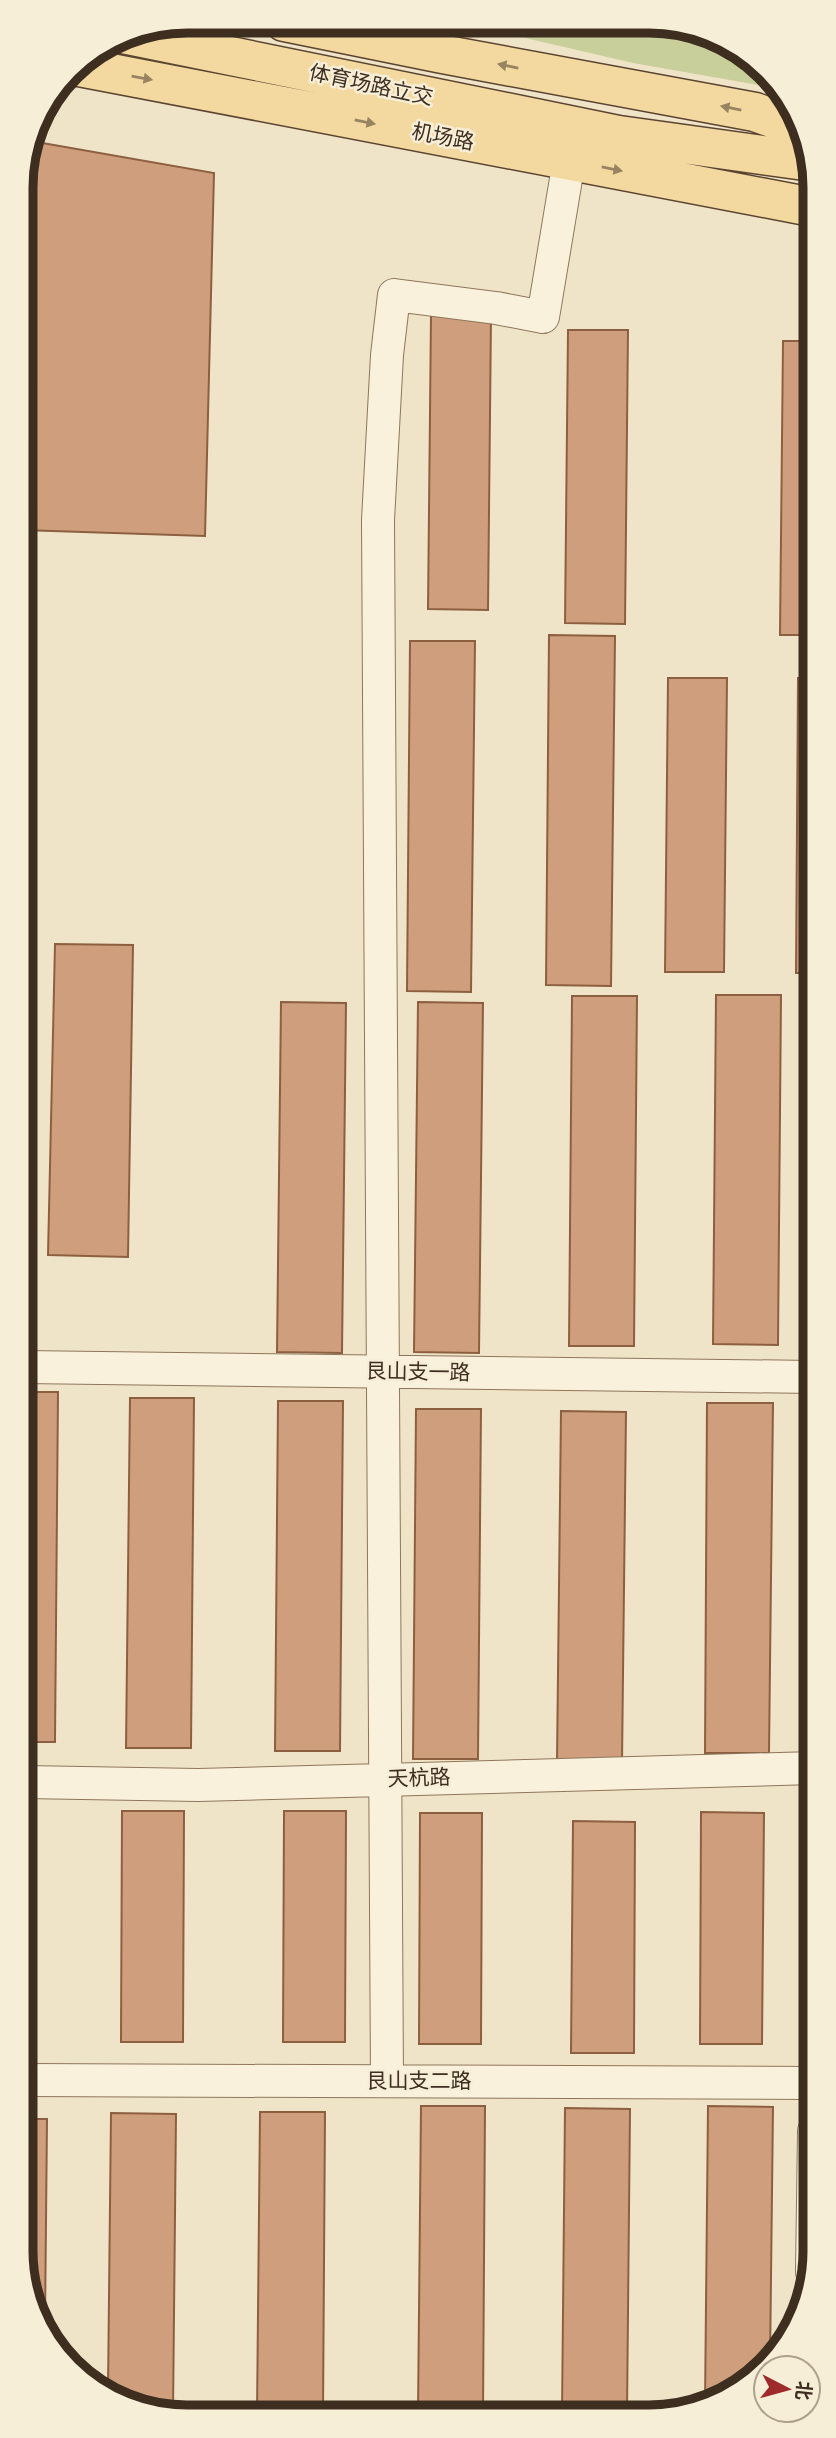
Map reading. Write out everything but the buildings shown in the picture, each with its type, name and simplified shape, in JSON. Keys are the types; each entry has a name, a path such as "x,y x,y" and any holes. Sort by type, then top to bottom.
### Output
{"main road":[{"path":"342,34 755,112 789,124"},
{"name":"体育场路立交","path":"145,39 619,135 800,160"},
{"name":"机场路","path":"89,69 803,205"},
{"name":"体育场路立交","path":"619,135 803,185"}],"street":[{"path":"387,2081 378,520 387,355 394,295 543,317 569,161"},
{"name":"艮山支一路","path":"33,1367 802,1377"},
{"name":"天杭路","path":"33,1782 198,1784 802,1768"},
{"name":"艮山支二路","path":"33,2080 802,2083"}],"green space":[{"path":"505,33 649,33 679,36 698,41 726,54 743,65 765,86 633,63"}]}
